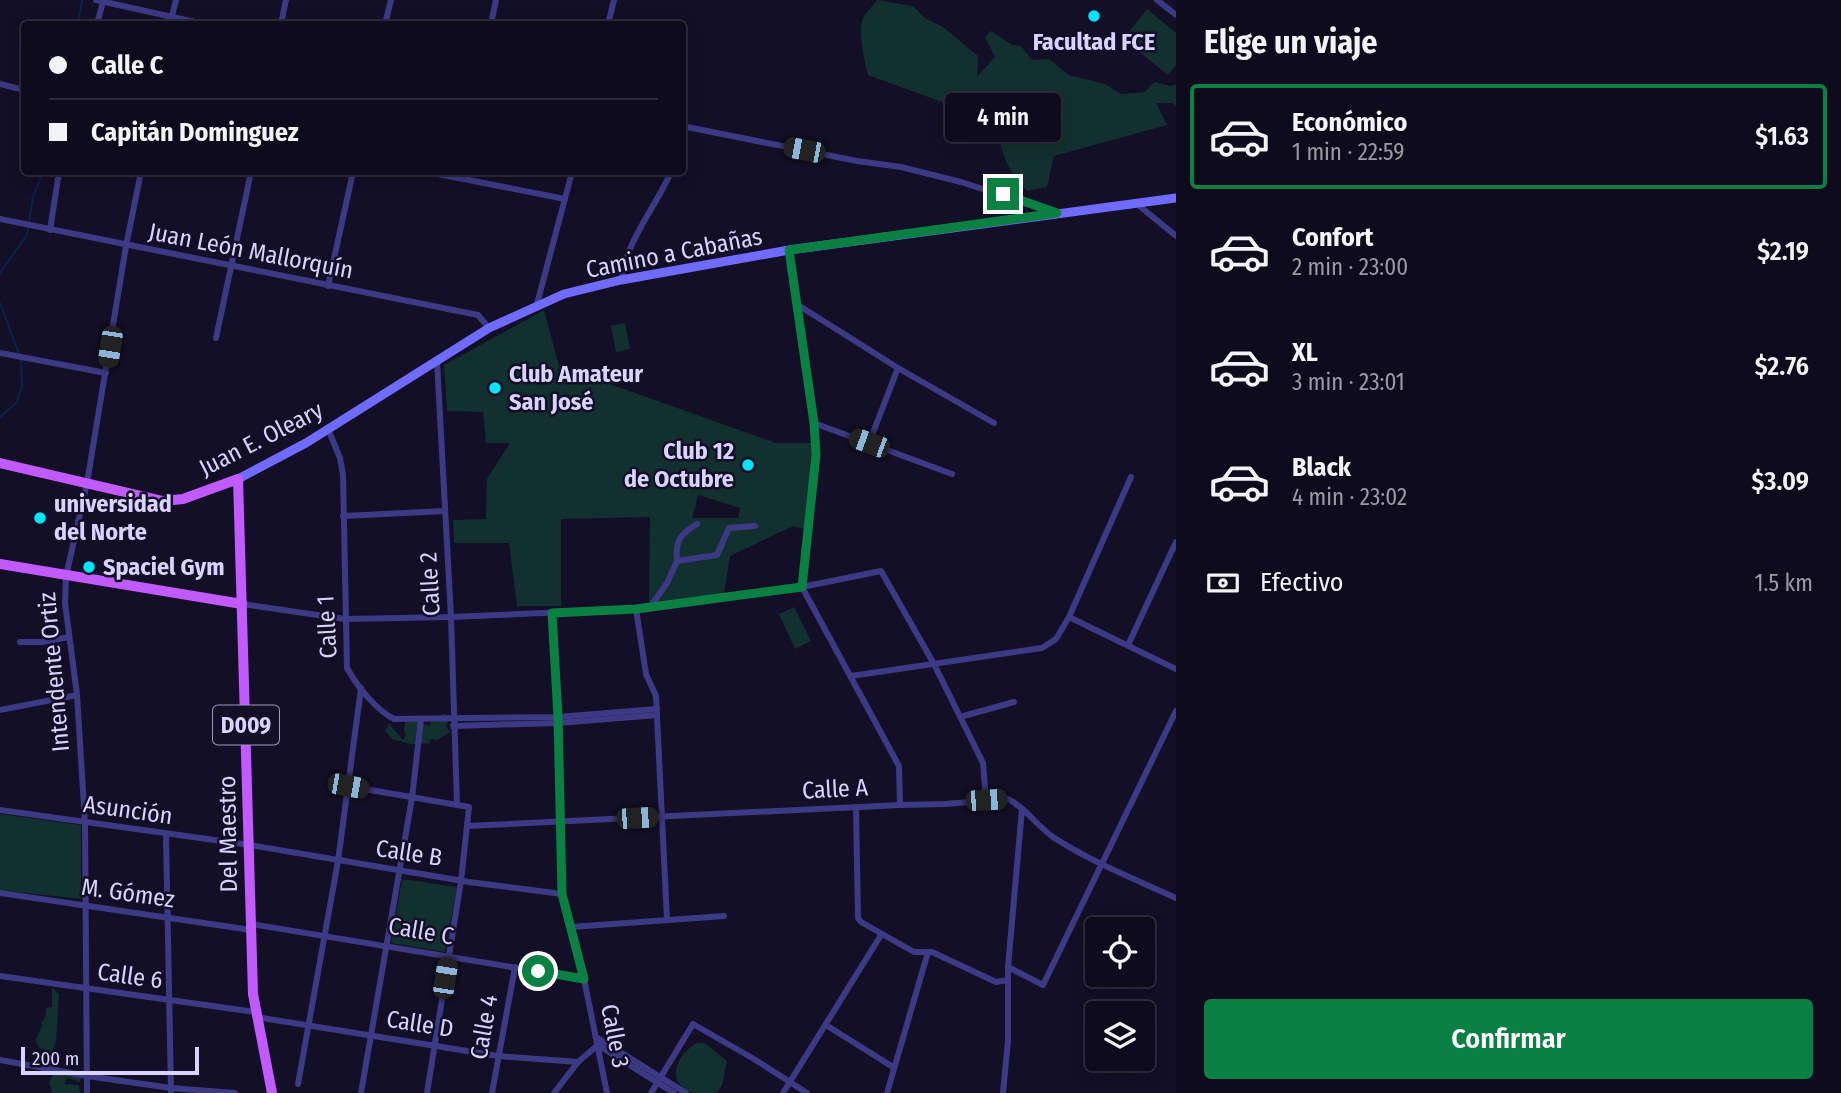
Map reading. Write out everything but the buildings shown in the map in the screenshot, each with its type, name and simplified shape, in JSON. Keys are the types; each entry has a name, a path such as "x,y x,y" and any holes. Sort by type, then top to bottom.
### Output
{"main road":[{"name":"Juan E. Oleary","path":"0,463 150,499 173,501 238,478"},
{"name":"Del Maestro","path":"238,478 256,1017"},
{"path":"0,564 242,604"},
{"name":"D009","path":"256,1017 272,1093"}],"street":[{"path":"97,21 99,1 171,21 176,0"},
{"path":"282,21 286,0"},
{"path":"386,21 391,0"},
{"path":"492,21 496,0"},
{"path":"609,21 614,0"},
{"path":"1157,0 1176,15"},
{"path":"0,84 21,89"},
{"path":"686,127 857,161 901,167 961,182 1057,213"},
{"path":"50,230 59,175"},
{"name":"Intendente Ortiz","path":"87,1093 85,823 77,695 65,603 66,576 87,483 140,175"},
{"path":"216,338 250,175"},
{"path":"328,286 352,175"},
{"path":"459,175 565,199"},
{"path":"537,304 571,175"},
{"path":"621,280 626,256 670,175"},
{"name":"Camino a Cabañas","path":"439,358 489,328 537,304 564,294 621,280 789,250 1176,198"},
{"path":"1137,204 1176,236"},
{"name":"Juan León Mallorquín","path":"0,219 478,315 489,328"},
{"path":"789,250 816,454 802,587 899,766 900,804"},
{"path":"798,304 898,368 994,423"},
{"path":"0,353 106,373"},
{"name":"Juan E. Oleary","path":"238,478 328,429 439,358"},
{"name":"Calle 2","path":"439,358 457,805"},
{"path":"869,443 898,368"},
{"path":"814,423 952,474"},
{"name":"Calle 1","path":"323,934 338,861 361,688 347,668 340,458 328,429"},
{"path":"850,676 1042,648 1056,639 1069,617 1131,477"},
{"path":"343,516 445,511"},
{"path":"651,606 667,583 677,561 675,546 684,532 697,524"},
{"path":"677,561 717,555 722,549 729,528 755,526"},
{"path":"1128,646 1176,542"},
{"path":"242,604 345,619 636,609 802,587 881,571 934,664 983,763 986,800"},
{"path":"636,609 646,674 656,696 667,920"},
{"name":"Calle 3","path":"552,613 558,720 562,894 584,979 607,1093"},
{"path":"1069,617 1176,669"},
{"path":"20,642 41,642 69,637"},
{"path":"361,688 394,719 558,720"},
{"path":"0,710 77,695"},
{"path":"960,717 1014,702"},
{"path":"1008,967 1043,985 1176,711"},
{"path":"453,726 657,712"},
{"path":"362,1093 412,798 421,719"},
{"path":"348,786 468,807 461,881 427,1093"},
{"name":"Calle A","path":"467,826 1008,799 1053,837 1176,898"},
{"path":"856,807 858,918 881,935 914,953 928,952 996,982 1008,980"},
{"path":"1003,1093 1008,1041 1008,967 1022,809"},
{"name":"Asunción","path":"0,810 250,845"},
{"path":"166,835 170,1090"},
{"name":"Calle B","path":"250,845 461,881 562,894"},
{"name":"M. Gómez","path":"0,893 167,919 251,927"},
{"path":"571,927 724,916"},
{"name":"Calle C","path":"251,927 323,934 584,979"},
{"path":"298,1084 323,934"},
{"path":"783,1093 881,935"},
{"path":"887,1093 928,952"},
{"name":"Calle 4","path":"492,1093 515,967"},
{"name":"Calle 6","path":"0,976 169,1000 256,1017"},
{"name":"Calle D","path":"256,1017 498,1056 578,1062"},
{"path":"651,1093 693,1024 807,1093"},
{"path":"826,1026 893,1067"},
{"path":"554,1093 597,1041 659,1080 686,1093"},
{"path":"0,1060 170,1090 235,1093"},
{"path":"659,1080 674,1093"}],"green space":[{"path":"877,0 913,6 925,18 943,27 978,56 977,77 995,57 985,37 991,31 1012,45 1021,46 1032,60 1049,59 1069,75 1105,84 1121,94 1145,92 1154,82 1171,86 1176,84 1176,107 1173,103 1156,103 1167,125 1054,156 1047,187 1027,191 1009,167 994,121 868,75 862,47 861,24"},
{"path":"1147,9 1176,33 1176,65 1168,75 1123,39"},
{"path":"544,310 559,366 776,443 812,443 804,529 793,526 730,556 724,594 649,602 650,517 561,519 561,606 517,606 509,543 454,543 453,520 486,519 487,479 510,443 486,443 483,412 447,411 444,365","holes":["698,495 740,508 738,518 692,518"]},
{"path":"625,323 630,349 616,352 611,326"},
{"path":"794,607 811,641 795,649 779,614"},
{"path":"444,714 449,719 446,726 450,732 437,740 431,739 429,744 393,740 385,731 389,724 403,740 406,736 405,722 409,719 429,726 434,717"},
{"path":"0,814 81,825 81,899 0,890"},
{"path":"402,879 457,887 445,952 391,943"},
{"path":"52,988 59,994 56,1041 49,1061 42,1058 44,1050 38,1047 36,1039 45,1018 46,1008 52,1007"},
{"path":"697,1043 705,1043 727,1061 722,1085 717,1093 694,1093 685,1089 676,1077 676,1069 683,1054"},
{"path":"59,1072 81,1077 80,1082 68,1078 64,1084 79,1085 80,1093 52,1093 49,1082 53,1075"}],"waterway":[{"path":"78,21 82,0"},
{"path":"0,273 27,235 33,197 40,175"},
{"path":"0,303 19,354"},
{"path":"0,417 17,402 22,385 21,360"}],"place":[{"name":"Facultad FCE","path":"1094,16"},
{"name":"Club Amateur San José","path":"495,388"},
{"name":"Club 12 de Octubre","path":"748,465"},
{"name":"universidad del Norte","path":"40,518"},
{"name":"Spaciel Gym","path":"89,567"}],"route":[{"path":"538,971 584,979 562,894 558,717 552,613 636,609 802,587 816,454 789,250 1057,213 1003,194"}]}
